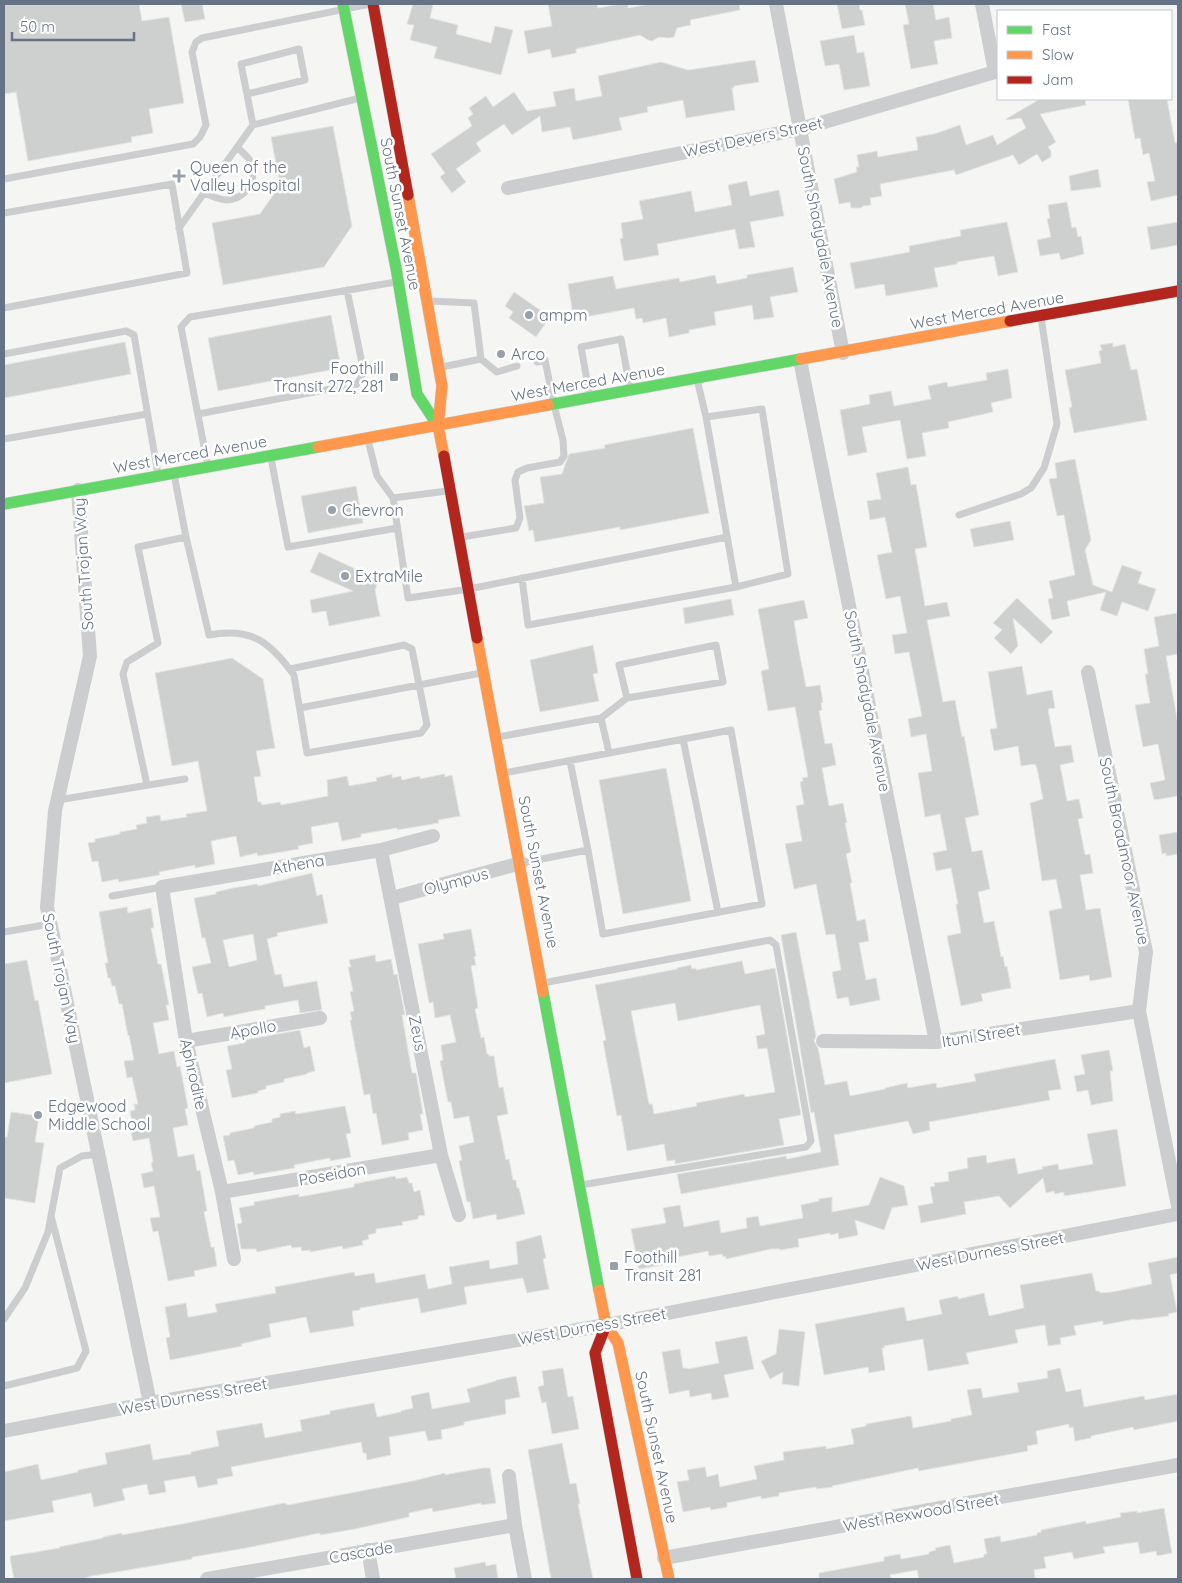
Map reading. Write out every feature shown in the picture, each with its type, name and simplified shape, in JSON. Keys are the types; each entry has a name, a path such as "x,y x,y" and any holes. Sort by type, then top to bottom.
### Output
{"main road":[{"name":"South Sunset Avenue","path":"372,4 442,386 438,426 606,1325 618,1344 668,1579"},
{"name":"South Sunset Avenue","path":"344,6 398,282 417,394 438,426"},
{"name":"West Merced Avenue","path":"4,504 1178,291"},
{"path":"606,1325 595,1353 637,1579"}],"street":[{"name":"South Shadydale Avenue","path":"776,4 843,353"},
{"name":"West Devers Street","path":"508,188 800,129 995,72 982,4"},
{"name":"South Shadydale Avenue","path":"800,360 936,1042"},
{"name":"South Trojan Way","path":"78,490 90,656 58,800 47,908 150,1404"},
{"name":"South Broadmoor Avenue","path":"1088,672 1146,952 1139,1010 1178,1206"},
{"name":"Athena","path":"162,887 381,850 433,836"},
{"name":"Zeus","path":"381,850 392,898 441,1155 459,1215"},
{"name":"Olympus","path":"392,898 521,863"},
{"name":"Aphrodite","path":"162,887 186,1041 222,1192 234,1259"},
{"name":"Ituni Street","path":"823,1041 936,1042 1139,1010"},
{"name":"Apollo","path":"186,1041 320,1018"},
{"name":"Poseidon","path":"222,1192 441,1155"},
{"name":"West Durness Street","path":"4,1431 606,1325 1178,1214"},
{"name":"West Rexwood Street","path":"664,1558 1178,1465"},
{"path":"509,1476 525,1579"},
{"name":"Cascade","path":"207,1579 515,1524"},
{"path":"368,1550 373,1579"}],"lane":[{"path":"4,179 193,144 200,137 206,125 192,52 196,42 202,38 344,6 372,4"},
{"path":"247,94 305,80 299,49 241,64 253,125"},
{"path":"179,228 253,125 362,98"},
{"path":"204,193 227,200 238,197 248,191 252,179 252,168 249,160 238,148"},
{"path":"4,213 172,184 187,273 4,308"},
{"path":"208,467 181,327 190,317 398,282"},
{"path":"198,414 357,384 364,373 347,290"},
{"path":"427,301 474,303 481,359 497,372 517,366"},
{"path":"959,515 1021,494 1031,488 1044,468 1057,424 1041,317"},
{"path":"4,354 126,331 134,335 158,476"},
{"path":"590,398 581,347 621,339 631,391"},
{"path":"439,368 481,359"},
{"path":"459,537 513,530 519,525 520,518 515,480 518,472 528,468 560,462 564,456 564,440 554,405 545,360 537,362"},
{"path":"697,379 706,416 736,587"},
{"path":"522,578 528,626 736,587 788,574 762,409 706,416"},
{"path":"4,439 147,414"},
{"path":"368,439 377,476 393,498 408,598 469,589 727,537"},
{"path":"271,456 288,547 398,528"},
{"path":"174,473 186,538 209,635 222,632 252,636 270,646 282,658 294,675 307,753 421,733 428,725 412,648 404,645 290,669"},
{"path":"393,498 450,491"},
{"path":"147,785 123,674 127,662 158,643 138,547 186,538"},
{"path":"497,737 601,718 627,698 723,682 716,645 619,665 627,698"},
{"path":"300,708 485,673"},
{"path":"601,718 609,753"},
{"path":"504,773 570,760 731,730 762,904 602,934 570,760"},
{"path":"683,739 718,912"},
{"path":"58,800 185,779"},
{"path":"521,863 588,850"},
{"path":"112,896 162,887"},
{"path":"4,932 50,924"},
{"path":"543,983 770,940 776,945 811,1141 806,1147 580,1185"},
{"path":"4,1318 25,1288 48,1232 60,1168 82,1156 98,1154"},
{"path":"4,1386 76,1368 86,1350 51,1216"}],"building":[{"path":"4,4 139,4 142,21 169,17 184,103 149,109 153,133 131,137 132,142 28,161 16,92 4,94"},
{"path":"181,4 202,4 205,19 185,22"},
{"path":"413,4 433,4 430,18 458,25 456,34 491,43 495,26 513,30 501,75 434,58 437,47 410,40 414,25 407,24"},
{"path":"548,4 597,4 598,8 628,4 628,8 650,4 739,4 740,10 690,20 691,25 677,28 674,37 659,37 652,41 640,35 576,49 576,53 552,58 550,49 528,54 524,31 552,26"},
{"path":"837,4 859,4 865,25 842,29"},
{"path":"905,4 933,4 936,20 949,17 952,38 934,41 938,64 911,69 903,25 909,24"},
{"path":"854,35 857,53 864,52 870,86 844,90 839,64 825,66 820,41"},
{"path":"755,60 759,82 734,86 732,88 735,110 686,118 683,100 647,107 648,112 619,118 622,130 573,140 570,127 542,132 540,116 512,135 504,124 476,143 481,151 456,169 466,182 452,193 440,177 445,173 431,154 472,126 468,118 473,114 469,108 486,96 493,107 514,92 527,111 556,106 553,92 574,88 576,101 602,96 598,76 661,62 688,70"},
{"path":"1038,100 1085,100 1086,105 1040,114 1056,142 1048,147 1051,151 1051,157 1042,162 1037,154 1019,165 1013,155 956,175 954,170 880,184 882,196 870,198 871,205 861,208 851,208 850,202 839,204 834,179 857,172 856,167 859,167 857,155 877,151 878,157 918,150 916,137 934,134 960,125 966,145 993,135 997,145 1026,128 1021,118 1006,119"},
{"path":"1128,100 1167,100 1175,143 1178,142 1178,195 1151,201 1147,182 1155,181 1149,153 1143,155 1140,138 1135,139"},
{"path":"333,126 352,226 324,267 223,285 212,223 260,214 280,185 271,137"},
{"path":"1098,169 1101,187 1071,191 1069,176"},
{"path":"747,181 750,196 779,190 784,216 750,222 755,247 739,249 735,229 657,244 659,255 624,261 620,239 623,238 621,223 643,219 639,201 691,191 695,212 732,205 728,185"},
{"path":"1067,202 1072,228 1076,227 1078,237 1081,236 1084,254 1061,260 1059,253 1040,256 1037,240 1051,237 1047,219 1050,218 1048,205"},
{"path":"1007,222 1018,272 998,276 994,256 934,268 938,287 886,296 884,284 855,289 850,263 910,252 909,246 961,236 960,230"},
{"path":"1178,222 1178,245 1151,250 1147,227"},
{"path":"793,267 798,292 770,297 774,317 754,320 752,305 714,312 716,325 689,330 689,333 669,337 666,318 643,323 642,318 636,319 634,308 579,318 578,314 573,315 568,284 613,276 616,289 679,278 680,282 715,275 717,284 747,278 747,275"},
{"name":"ampm","path":"514,292 550,317 536,337 509,318 513,312 505,306"},
{"path":"331,315 341,368 218,391 208,338"},
{"path":"125,342 131,374 4,398 4,365"},
{"path":"1113,343 1113,347 1125,344 1131,370 1137,369 1147,420 1074,433 1069,408 1072,407 1065,370 1101,363 1099,351 1102,350 1100,345"},
{"path":"1008,369 1012,398 991,403 993,412 948,422 949,428 922,433 926,456 907,459 900,420 862,427 867,452 848,456 840,410 870,404 869,395 891,391 894,406 931,399 928,386 947,382 948,387 987,380 986,373"},
{"path":"693,428 709,513 620,530 620,527 535,542 533,530 529,531 524,506 544,503 540,477 562,474 569,454 605,448 604,445"},
{"path":"1075,459 1091,540 1085,550 1093,585 1112,592 1122,565 1142,572 1138,583 1156,589 1148,611 1122,602 1117,616 1100,610 1106,592 1067,601 1070,616 1052,620 1048,599 1053,598 1049,581 1075,575 1064,515 1057,516 1049,479 1057,478 1055,463"},
{"path":"908,467 911,485 916,484 927,547 915,549 925,606 947,602 950,616 927,620 943,702 955,700 979,815 965,818 972,852 982,850 990,889 978,892 984,923 994,921 1001,957 1003,956 1005,967 1007,966 1011,988 981,994 983,1001 961,1006 947,936 961,933 956,904 958,904 951,868 936,871 933,853 947,850 940,814 925,817 918,773 932,771 926,734 911,737 908,719 922,716 909,652 895,654 892,635 907,633 900,596 886,599 877,555 892,552 885,517 870,520 867,501 881,499 876,473"},
{"name":"Chevron","path":"356,486 363,523 308,533 301,496"},
{"path":"1010,521 1014,540 974,547 970,529"},
{"path":"319,552 379,580 375,590 380,616 329,626 326,611 312,613 310,600 353,591 310,572"},
{"path":"1017,598 1053,632 1041,644 1013,618 1018,646 1011,654 994,638 1002,630 993,623"},
{"path":"731,599 734,615 685,624 683,608"},
{"path":"804,600 808,618 794,621 798,646 806,687 820,685 823,702 821,703 822,710 819,711 825,744 832,743 836,765 822,768 829,806 843,803 851,852 846,854 857,921 865,919 869,941 859,943 866,980 876,978 880,1000 850,1006 848,997 837,999 832,972 841,970 835,934 826,935 816,884 794,889 785,844 802,841 796,806 804,804 800,782 803,781 802,778 808,777 795,707 768,711 761,671 769,669 758,609"},
{"path":"1177,613 1178,654 1166,656 1178,724 1178,796 1154,800 1150,783 1165,780 1158,744 1143,747 1135,705 1150,703 1145,674 1148,674 1144,649 1159,646 1154,617"},
{"path":"593,645 598,673 593,674 599,701 540,712 530,660"},
{"path":"232,658 263,679 275,748 256,751 261,776 254,777 258,802 261,802 262,805 280,802 281,805 328,796 327,780 347,776 349,786 377,781 376,778 392,774 392,778 401,776 402,780 420,776 420,779 444,774 445,777 452,775 460,816 438,820 439,823 361,834 361,837 342,841 338,822 311,827 313,843 298,846 299,849 258,856 257,853 240,857 236,836 211,841 215,864 195,868 195,865 159,872 160,875 119,882 118,879 102,882 98,861 92,862 88,843 95,842 95,839 137,829 136,825 147,823 146,817 160,815 161,821 187,817 186,814 207,811 198,761 172,766 155,673"},
{"path":"1022,666 1027,695 1052,690 1055,708 1048,709 1055,747 1071,745 1074,762 1060,765 1067,801 1079,799 1083,818 1078,819 1085,855 1090,854 1093,873 1080,875 1086,910 1100,908 1112,977 1090,981 1089,975 1060,980 1049,911 1062,908 1056,879 1042,881 1030,803 1043,799 1037,768 1035,764 1021,766 1018,746 994,751 990,729 997,728 988,672"},
{"path":"666,768 691,901 623,914 599,780"},
{"path":"1178,832 1178,854 1166,856 1166,853 1162,854 1159,835"},
{"path":"312,873 317,896 322,894 328,923 277,933 278,936 267,939 275,975 281,974 284,987 317,981 322,1010 300,1013 298,1000 265,1006 265,1009 224,1017 223,1013 207,1017 202,993 198,994 192,967 211,963 205,938 202,938 194,898 216,894 216,892 233,888 257,884 258,886","holes":["253,934 257,960 229,967 223,940"]},
{"path":"127,907 128,913 151,908 154,928 151,928 158,964 161,964 169,1005 166,1005 169,1020 153,1023 159,1054 174,1051 177,1067 180,1066 188,1108 185,1109 188,1125 173,1128 178,1157 194,1154 197,1171 200,1170 207,1211 204,1212 211,1247 214,1247 217,1266 194,1271 195,1276 168,1281 158,1231 153,1232 150,1218 160,1217 154,1186 144,1188 141,1174 153,1171 149,1138 133,1141 129,1122 132,1122 130,1111 135,1110 134,1104 138,1104 132,1077 127,1078 124,1061 134,1060 122,1004 119,1004 115,986 112,986 110,978 108,978 105,963 108,963 99,912"},
{"path":"471,929 476,956 474,957 476,965 471,966 478,1008 475,1009 481,1038 484,1037 487,1054 494,1056 499,1088 503,1087 508,1114 497,1116 506,1160 509,1159 513,1180 516,1180 517,1188 519,1188 525,1214 497,1220 496,1214 473,1219 470,1202 467,1202 459,1161 462,1160 459,1146 474,1142 469,1116 454,1119 451,1102 448,1102 440,1061 443,1060 441,1045 456,1042 450,1015 435,1018 433,1002 429,1003 418,944 444,939 443,934"},
{"path":"796,932 816,1036 814,1041 818,1048 825,1085 847,1081 850,1096 907,1083 908,1088 936,1083 937,1088 976,1081 974,1074 1055,1059 1061,1089 1048,1091 1050,1100 929,1122 930,1130 913,1134 908,1121 834,1135 839,1165 681,1194 677,1174 786,1156 787,1159 821,1152 814,1112 811,1113 781,935"},
{"path":"375,955 376,962 391,959 394,975 397,974 405,1015 402,1015 412,1073 416,1073 423,1114 420,1114 423,1130 408,1133 409,1140 382,1145 376,1113 373,1114 370,1094 364,1095 350,1020 352,1020 350,1012 354,1011 350,992 353,991 348,967 351,967 349,960"},
{"path":"27,960 35,1001 38,1000 52,1074 4,1083 4,964"},
{"path":"742,961 745,974 775,968 801,1115 779,1119 784,1145 675,1164 675,1160 667,1161 664,1144 627,1151 621,1115 617,1116 603,1041 606,1040 595,985 691,965 692,969 696,968 696,970","holes":["675,1003 678,1021 760,1005 765,1034 756,1036 758,1049 767,1048 775,1092 745,1097 744,1094 696,1103 697,1106 654,1114 652,1104 649,1104 631,1011"]},
{"path":"300,1030 304,1048 310,1046 315,1071 284,1079 284,1082 266,1086 266,1089 258,1091 258,1093 232,1098 226,1070 232,1069 227,1046 244,1043 244,1040"},
{"path":"1109,1050 1113,1071 1110,1071 1113,1101 1091,1105 1088,1090 1077,1092 1074,1076 1085,1074 1081,1055"},
{"path":"345,1106 351,1133 346,1134 351,1157 330,1161 330,1158 294,1165 295,1168 254,1175 253,1172 238,1175 234,1160 228,1161 223,1136 272,1122 272,1119 280,1117 280,1114 295,1111 296,1114"},
{"path":"11,1112 39,1116 35,1142 44,1143 35,1203 4,1198 4,1137 7,1137"},
{"path":"1117,1129 1126,1186 1064,1196 1064,1192 1055,1194 1054,1191 1046,1193 1043,1178 1010,1208 999,1196 964,1202 966,1214 921,1223 918,1206 933,1203 930,1187 935,1186 934,1183 949,1181 948,1172 968,1168 967,1158 986,1155 987,1163 1015,1158 1018,1174 1058,1164 1059,1170 1093,1164 1087,1134"},
{"path":"395,1176 396,1179 407,1177 409,1183 412,1183 414,1192 420,1190 425,1215 418,1216 418,1219 402,1222 403,1225 376,1229 376,1233 368,1235 369,1239 362,1241 363,1245 343,1249 342,1246 310,1252 310,1250 302,1251 301,1247 292,1248 291,1245 257,1252 256,1249 241,1249 237,1224 242,1223 239,1208 254,1205 254,1202 299,1194 299,1197 354,1187 354,1184"},
{"path":"880,1177 904,1186 908,1205 892,1208 884,1230 855,1220 858,1235 839,1239 838,1233 830,1235 830,1233 798,1239 799,1247 780,1250 771,1249 726,1259 722,1254 709,1256 708,1251 678,1257 679,1262 639,1269 631,1229 666,1223 663,1208 680,1205 684,1227 719,1220 721,1233 747,1228 746,1218 758,1216 760,1226 803,1218 801,1205 819,1201 819,1199 832,1197 832,1212 869,1205"},
{"path":"541,1235 546,1258 543,1259 549,1289 527,1293 523,1278 464,1287 467,1304 421,1313 418,1298 360,1308 360,1310 352,1311 354,1326 310,1333 306,1317 269,1324 271,1337 241,1344 242,1346 170,1360 166,1338 170,1337 165,1307 186,1303 188,1317 217,1312 215,1304 276,1293 275,1287 354,1272 355,1276 374,1273 376,1283 425,1274 428,1289 452,1284 449,1267 489,1260 490,1269 518,1264 516,1242"},
{"path":"1178,1257 1178,1273 1170,1275 1177,1312 1168,1314 1169,1316 1135,1319 1103,1325 1103,1321 1074,1326 1076,1335 1060,1338 1061,1344 1048,1346 1045,1325 1015,1330 1018,1343 966,1353 969,1364 928,1371 923,1339 884,1346 885,1348 882,1348 885,1370 869,1373 868,1367 824,1375 815,1324 904,1307 907,1321 942,1314 939,1300 958,1296 958,1299 984,1293 989,1316 1024,1308 1020,1285 1092,1273 1096,1291 1100,1293 1112,1292 1152,1284 1148,1263"},
{"path":"779,1329 805,1332 799,1386 782,1384 783,1372 770,1379 761,1361 776,1354"},
{"path":"747,1336 754,1369 724,1375 729,1397 712,1400 711,1393 690,1397 689,1390 669,1394 662,1352 680,1349 683,1368 688,1369 719,1363 715,1342"},
{"path":"563,1368 568,1397 573,1396 579,1429 552,1434 546,1402 542,1403 538,1387 544,1385 542,1371"},
{"path":"1060,1368 1066,1392 1081,1389 1084,1407 1144,1396 1145,1400 1178,1394 1178,1421 1134,1430 1133,1427 1075,1441 1073,1427 1069,1428 1069,1424 1036,1431 1038,1444 1027,1446 1028,1451 919,1471 918,1468 833,1487 817,1489 816,1487 779,1493 779,1496 761,1499 761,1496 727,1503 727,1507 711,1510 710,1507 683,1512 677,1482 689,1480 687,1470 705,1467 707,1477 718,1474 720,1487 757,1479 754,1466 784,1460 783,1452 826,1446 826,1449 854,1444 851,1429 866,1426 866,1424 911,1416 913,1428 972,1415 967,1390 981,1388 983,1398 1019,1392 1017,1383 1048,1378 1047,1371"},
{"path":"516,1376 520,1397 505,1400 506,1414 464,1422 464,1425 441,1430 442,1439 428,1441 425,1431 389,1437 391,1455 367,1460 366,1453 363,1453 361,1442 231,1467 233,1476 217,1479 218,1484 198,1488 195,1476 164,1481 166,1492 149,1495 147,1484 122,1489 125,1500 94,1507 91,1493 52,1501 54,1512 4,1521 4,1472 38,1464 41,1480 107,1464 105,1453 150,1444 153,1460 191,1454 191,1452 219,1446 216,1431 262,1423 265,1438 302,1431 300,1420 330,1414 330,1411 374,1403 377,1417 401,1412 413,1408 411,1396 429,1392 432,1409 470,1402 467,1389"},
{"path":"562,1443 570,1484 576,1483 580,1504 578,1504 593,1579 551,1579 528,1450"},
{"path":"490,1468 496,1503 481,1505 481,1503 433,1512 432,1508 409,1513 409,1517 355,1529 320,1535 320,1533 192,1557 192,1559 92,1576 85,1579 14,1579 11,1556 60,1548 122,1533 122,1535 284,1503 288,1505 445,1473 445,1475"},
{"path":"1164,1508 1172,1553 1157,1556 1156,1551 1140,1554 1138,1542 1103,1547 1105,1553 1074,1559 1072,1552 1044,1557 1046,1568 1034,1570 1035,1579 919,1579 917,1570 890,1575 891,1579 819,1579 819,1573 884,1561 884,1557 900,1554 901,1559 929,1554 929,1552 936,1550 935,1548 950,1545 954,1563 984,1557 984,1554 987,1554 984,1539 1000,1536 1001,1542 1037,1535 1041,1530 1086,1521 1086,1524 1121,1517 1120,1513 1137,1511 1137,1513"},
{"path":"485,1562 486,1566 496,1564 498,1579 456,1579 454,1568"}],"traffic: fast":[{"path":"343,4 396,268 417,394 438,426"},
{"path":"548,405 801,359"},
{"path":"4,504 318,447"},
{"path":"543,992 599,1290"}],"traffic: slow":[{"path":"408,195 442,386 438,426 444,456"},
{"path":"801,359 1010,321"},
{"path":"318,447 548,405"},
{"path":"477,638 543,992"},
{"path":"599,1290 606,1325 618,1343 669,1579"}],"traffic: jam":[{"path":"373,4 408,195"},
{"path":"1010,321 1178,291"},
{"path":"444,456 477,638"},
{"path":"606,1325 595,1353 637,1579"}],"place":[{"name":"Queen of the Valley Hospital","path":"179,176"},
{"name":"ampm","path":"529,315"},
{"name":"Arco","path":"501,354"},
{"name":"Foothill Transit 272, 281","path":"394,377"},
{"name":"Chevron","path":"332,510"},
{"name":"ExtraMile","path":"345,576"},
{"name":"Edgewood Middle School","path":"38,1115"},
{"name":"Foothill Transit 281","path":"614,1266"}]}
